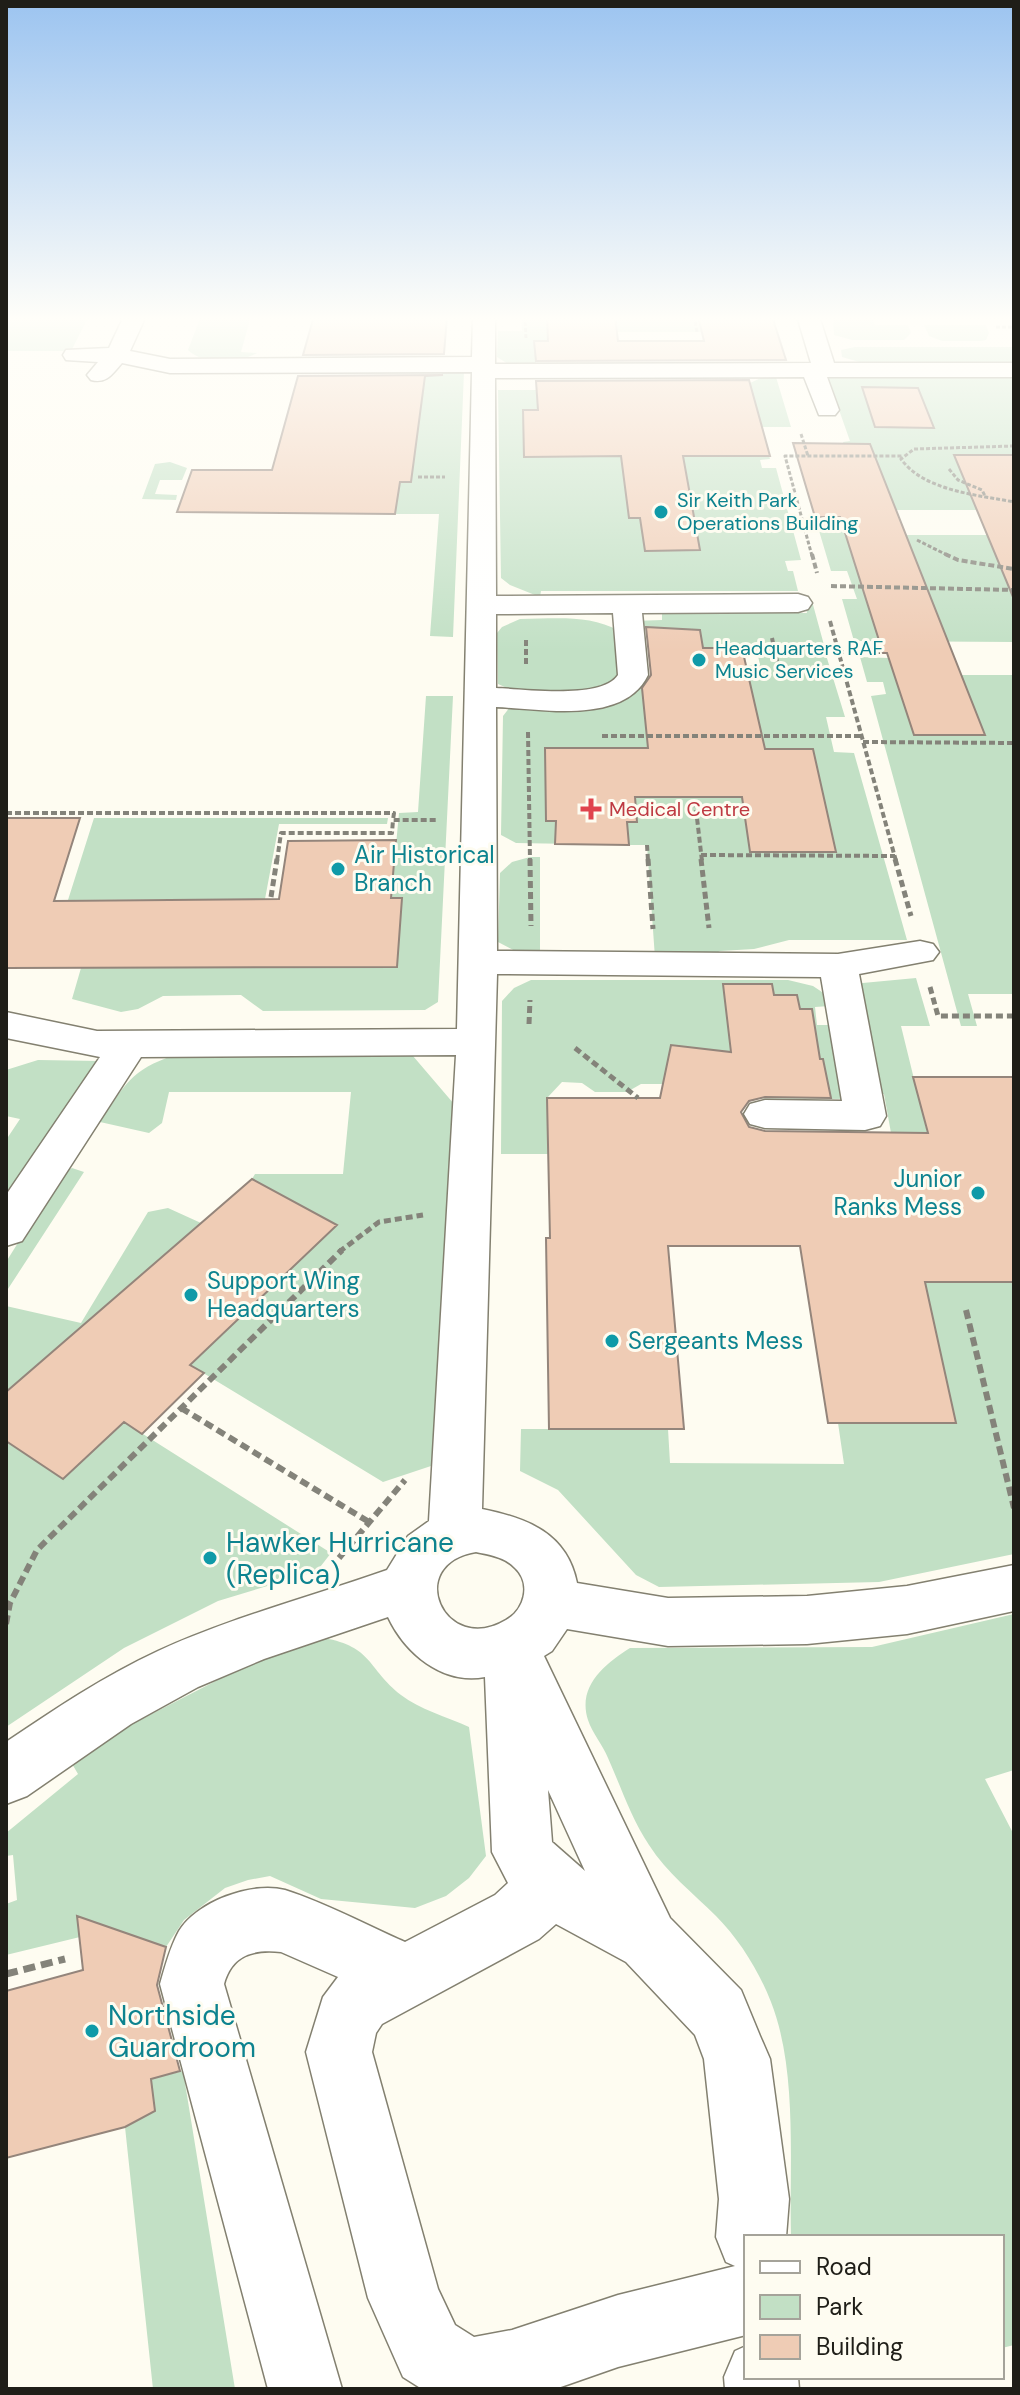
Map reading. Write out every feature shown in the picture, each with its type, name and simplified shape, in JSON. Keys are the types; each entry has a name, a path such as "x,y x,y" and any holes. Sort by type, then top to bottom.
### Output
{"street":[{"path":"455,1534 477,1042 483,428"},
{"path":"481,605 798,603"},
{"path":"480,697 595,698 621,690 630,684 633,675 627,604"},
{"path":"478,962 838,966 920,952"},
{"path":"765,1114 865,1116 838,966"},
{"path":"6,1025 97,1044 477,1042"},
{"path":"6,1230 130,1043"},
{"path":"476,1530 497,1531 517,1538 534,1549 545,1565 551,1583 551,1603 530,1636 512,1647 469,1653 449,1648 431,1637 418,1622 410,1605 409,1586 414,1569 437,1542 476,1530"},
{"path":"6,1776 93,1715 178,1669 264,1633 409,1586"},
{"path":"551,1603 668,1622 807,1620 907,1610 1014,1588"},
{"path":"512,1647 522,1852 533,1869 552,1886 648,1940 718,2013 737,2059 754,2199 751,2235"},
{"path":"512,1647 648,1940"},
{"path":"552,1886 517,1917 359,2001 346,2020 339,2052 404,2298 429,2351 467,2375 512,2367 618,2331 744,2300"},
{"path":"305,2389 192,1984 203,1953 221,1934 262,1918 283,1921 406,1975"}],"path":[{"path":"1014,446 914,449 902,456 785,456 820,586 1014,590"},
{"path":"902,456 902,463 915,473 945,486 1014,502"},
{"path":"949,469 955,478 982,490 985,496"},
{"path":"802,520 839,520"},
{"path":"917,540 958,560 1014,569"},
{"path":"828,614 938,1016 1014,1016"},
{"path":"838,652 883,652"},
{"path":"591,736 861,736"},
{"path":"863,742 1014,743"},
{"path":"695,801 713,965"},
{"path":"6,813 394,813 392,833 281,833 271,897"},
{"path":"393,820 439,820"},
{"path":"701,855 895,856"},
{"path":"575,1048 638,1098"},
{"path":"6,1624 10,1603 37,1550 353,1239 379,1222 432,1214"},
{"path":"966,1310 1014,1508"},
{"path":"181,1408 369,1522"},
{"path":"332,1565 406,1479"},
{"path":"6,1974 65,1959"}],"green space":[{"path":"410,428 462,428 453,637 430,636 439,514 395,514"},
{"path":"499,428 523,428 524,457 769,456 770,459 760,460 762,468 776,468 801,560 785,561 788,571 793,571 798,591 541,591 540,597 501,578"},
{"path":"845,428 1014,428 1014,455 954,455 1014,510 895,510 846,451 843,442 850,441"},
{"path":"170,462 187,468 182,480 160,480 155,494 177,495 176,500 142,499 155,464"},
{"path":"817,524 904,535 1014,535 1014,642 854,641 842,599 857,599 847,571 831,571"},
{"path":"804,601 812,601 824,645 813,646 816,655 826,655 845,717 826,717 834,752 854,753 907,940 789,940 754,949 720,951 706,959 655,958 647,845 629,845 627,822 637,821 635,797 742,797 750,852 835,852 812,749 545,748 546,821 573,821 574,844 516,843 501,835 503,716 510,707 641,682 643,698 746,665 760,665 758,656 744,655 742,648 678,648 702,645 700,630 634,627 634,621 662,620 662,613 807,613"},
{"path":"520,619 583,620 619,631 627,676 611,689 519,693 498,684 497,633 502,627"},
{"path":"860,657 888,658 915,735 984,735 961,675 1014,675 1014,994 968,994 977,1026 961,1026 871,696 886,694 883,682 867,682"},
{"path":"426,696 453,696 438,1002 425,1010 263,1011 241,995 163,996 138,1009 121,1012 72,999 81,968 397,967 402,899 391,898 399,813 418,812"},
{"path":"94,818 388,818 387,824 279,824 265,899 68,900"},
{"path":"540,857 540,957 523,955 498,942 500,873 512,862"},
{"path":"916,978 930,1026 901,1026 927,1132 891,1133 884,1094 872,1094 852,984"},
{"path":"531,980 788,980 813,986 828,996 830,1006 815,1007 817,1025 834,1025 850,1099 681,1098 666,1084 641,1084 627,1092 595,1092 582,1083 562,1082 547,1098 548,1154 501,1154 502,1001 514,988"},
{"path":"175,1055 413,1056 454,1104 443,1462 383,1482 190,1365 337,1225 252,1179 255,1174 343,1174 351,1092 169,1092 162,1123 149,1133 100,1122 130,1080 148,1067"},
{"path":"38,1060 99,1061 17,1184 6,1191 6,1140 20,1119 6,1116 6,1070"},
{"path":"72,1168 84,1172 6,1292 6,1262 61,1174"},
{"path":"168,1208 201,1223 6,1392 6,1306 81,1323 148,1212"},
{"path":"919,1255 1014,1281 1014,1554 879,1582 659,1587 636,1575 558,1490 520,1471 521,1429 668,1429 670,1463 844,1464 838,1423 956,1423"},
{"path":"124,1422 331,1553 317,1571 218,1601 124,1648 6,1727 6,1441 63,1479"},
{"path":"1014,1614 1014,1770 985,1779 1014,1835 1014,2345 1004,2348 1004,2235 791,2235 789,2087 780,2029 771,2002 754,1967 733,1935 672,1874 649,1845 590,1725 586,1708 586,1697 596,1677 611,1661 630,1648 872,1647"},
{"path":"324,1638 361,1653 408,1700 469,1727 486,1856 469,1878 446,1896 415,1908 321,1899 270,1876 225,1888 184,1920 166,1947 79,1917 80,1937 6,1955 6,1904 17,1900 13,1855 6,1856 6,1833 78,1774 68,1757 272,1652"},
{"path":"183,2071 235,2389 153,2389 125,2127 155,2111 151,2079"}],"building":[{"path":"284,428 418,428 411,482 400,482 395,514 177,512 192,470 272,470"},
{"path":"523,428 762,428 770,456 683,456 700,550 645,551 640,518 629,518 621,456 524,457"},
{"path":"793,443 870,444 985,735 914,735 887,653 883,653 840,517 815,517"},
{"path":"954,455 1014,455 1014,597 1013,597"},
{"name":"Medical Centre","path":"646,627 700,630 703,648 742,648 765,749 813,749 836,852 750,852 742,797 635,797 637,822 627,822 629,845 555,844 556,821 546,821 545,748 648,748 642,688 651,675"},
{"name":"Air Historical Branch","path":"6,818 80,818 54,901 279,899 288,841 396,840 391,898 402,898 397,967 6,968"},
{"name":"Sergeants Mess","path":"723,984 772,984 774,995 797,995 800,1009 812,1009 820,1059 823,1059 831,1098 765,1097 749,1101 741,1112 749,1127 765,1131 928,1133 913,1077 1014,1077 1014,1282 925,1282 956,1423 828,1423 800,1246 668,1246 684,1429 549,1429 547,1098 660,1098 671,1045 731,1052"},
{"name":"Support Wing Headquarters","path":"252,1179 337,1225 190,1365 204,1373 142,1434 124,1422 63,1479 6,1441 6,1392"},
{"name":"Northside Guardroom","path":"77,1916 166,1947 157,1985 180,2071 151,2079 155,2111 125,2127 6,2158 6,1991 83,1970"}],"place":[{"name":"Sir Keith Park Operations Building","path":"661,512"},
{"name":"Headquarters RAF Music Services","path":"699,660"},
{"name":"Medical Centre","path":"591,809"},
{"name":"Air Historical Branch","path":"338,869"},
{"name":"Junior Ranks Mess","path":"978,1193"},
{"name":"Support Wing Headquarters","path":"191,1295"},
{"name":"Sergeants Mess","path":"612,1341"},
{"name":"Hawker Hurricane (Replica)","path":"210,1558"},
{"name":"Northside Guardroom","path":"92,2031"}]}
